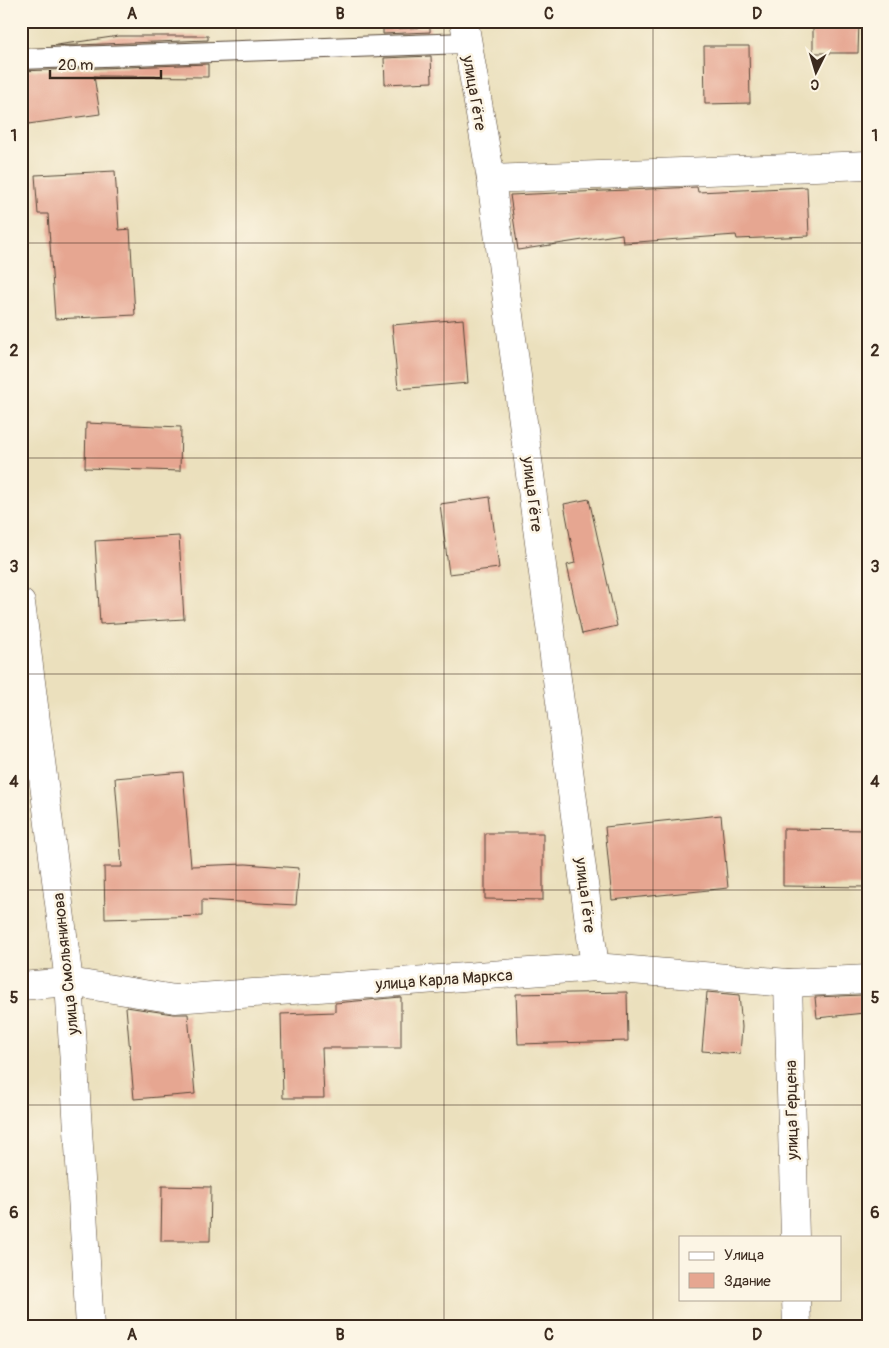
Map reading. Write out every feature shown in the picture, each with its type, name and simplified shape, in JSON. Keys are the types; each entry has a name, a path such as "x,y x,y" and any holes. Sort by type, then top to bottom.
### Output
{"street":[{"name":"улица Гёте","path":"465,32 491,178 595,967"},
{"path":"491,178 868,165"},
{"name":"улица Смольянинова","path":"21,603 69,982 90,1327"},
{"name":"улица Карла Маркса","path":"21,986 69,982 175,999 595,967 788,983 868,979"},
{"name":"улица Герцена","path":"788,983 794,1236"},
{"path":"796,1300 797,1327"}],"lane":[{"path":"21,59 465,32"}],"building":[{"path":"813,21 859,21 858,53 813,53"},
{"path":"430,27 430,32 383,34 383,29"},
{"path":"119,36 208,36 208,40 50,46"},
{"path":"704,46 749,46 750,103 705,104"},
{"path":"431,56 432,82 385,84 384,58"},
{"path":"208,64 208,77 94,76 100,114 21,125 21,71"},
{"path":"115,171 119,230 130,229 135,315 55,319 48,214 38,214 35,175"},
{"path":"697,187 698,192 807,187 809,236 737,239 736,235 623,243 622,234 518,250 510,195"},
{"path":"463,319 468,383 398,389 392,325"},
{"path":"86,423 181,427 180,471 85,468"},
{"path":"490,497 499,568 449,574 440,504"},
{"path":"589,499 617,626 582,634 567,565 575,563 564,504"},
{"path":"179,536 184,619 100,624 95,541"},
{"path":"183,772 191,866 246,864 299,868 296,905 202,900 202,916 105,919 104,867 122,867 115,778"},
{"path":"721,815 728,888 612,900 605,827"},
{"path":"783,829 868,830 868,887 783,886"},
{"path":"485,833 543,833 543,900 485,899"},
{"path":"627,992 628,1041 518,1044 516,994"},
{"path":"707,992 739,995 742,1027 740,1054 702,1051"},
{"path":"862,995 864,1013 817,1018 815,997"},
{"path":"401,997 401,1048 322,1048 324,1098 283,1098 281,1014 335,1012 335,1003"},
{"path":"126,1007 173,1014 188,1014 195,1094 134,1099"},
{"path":"162,1186 211,1187 210,1241 161,1241"}]}
